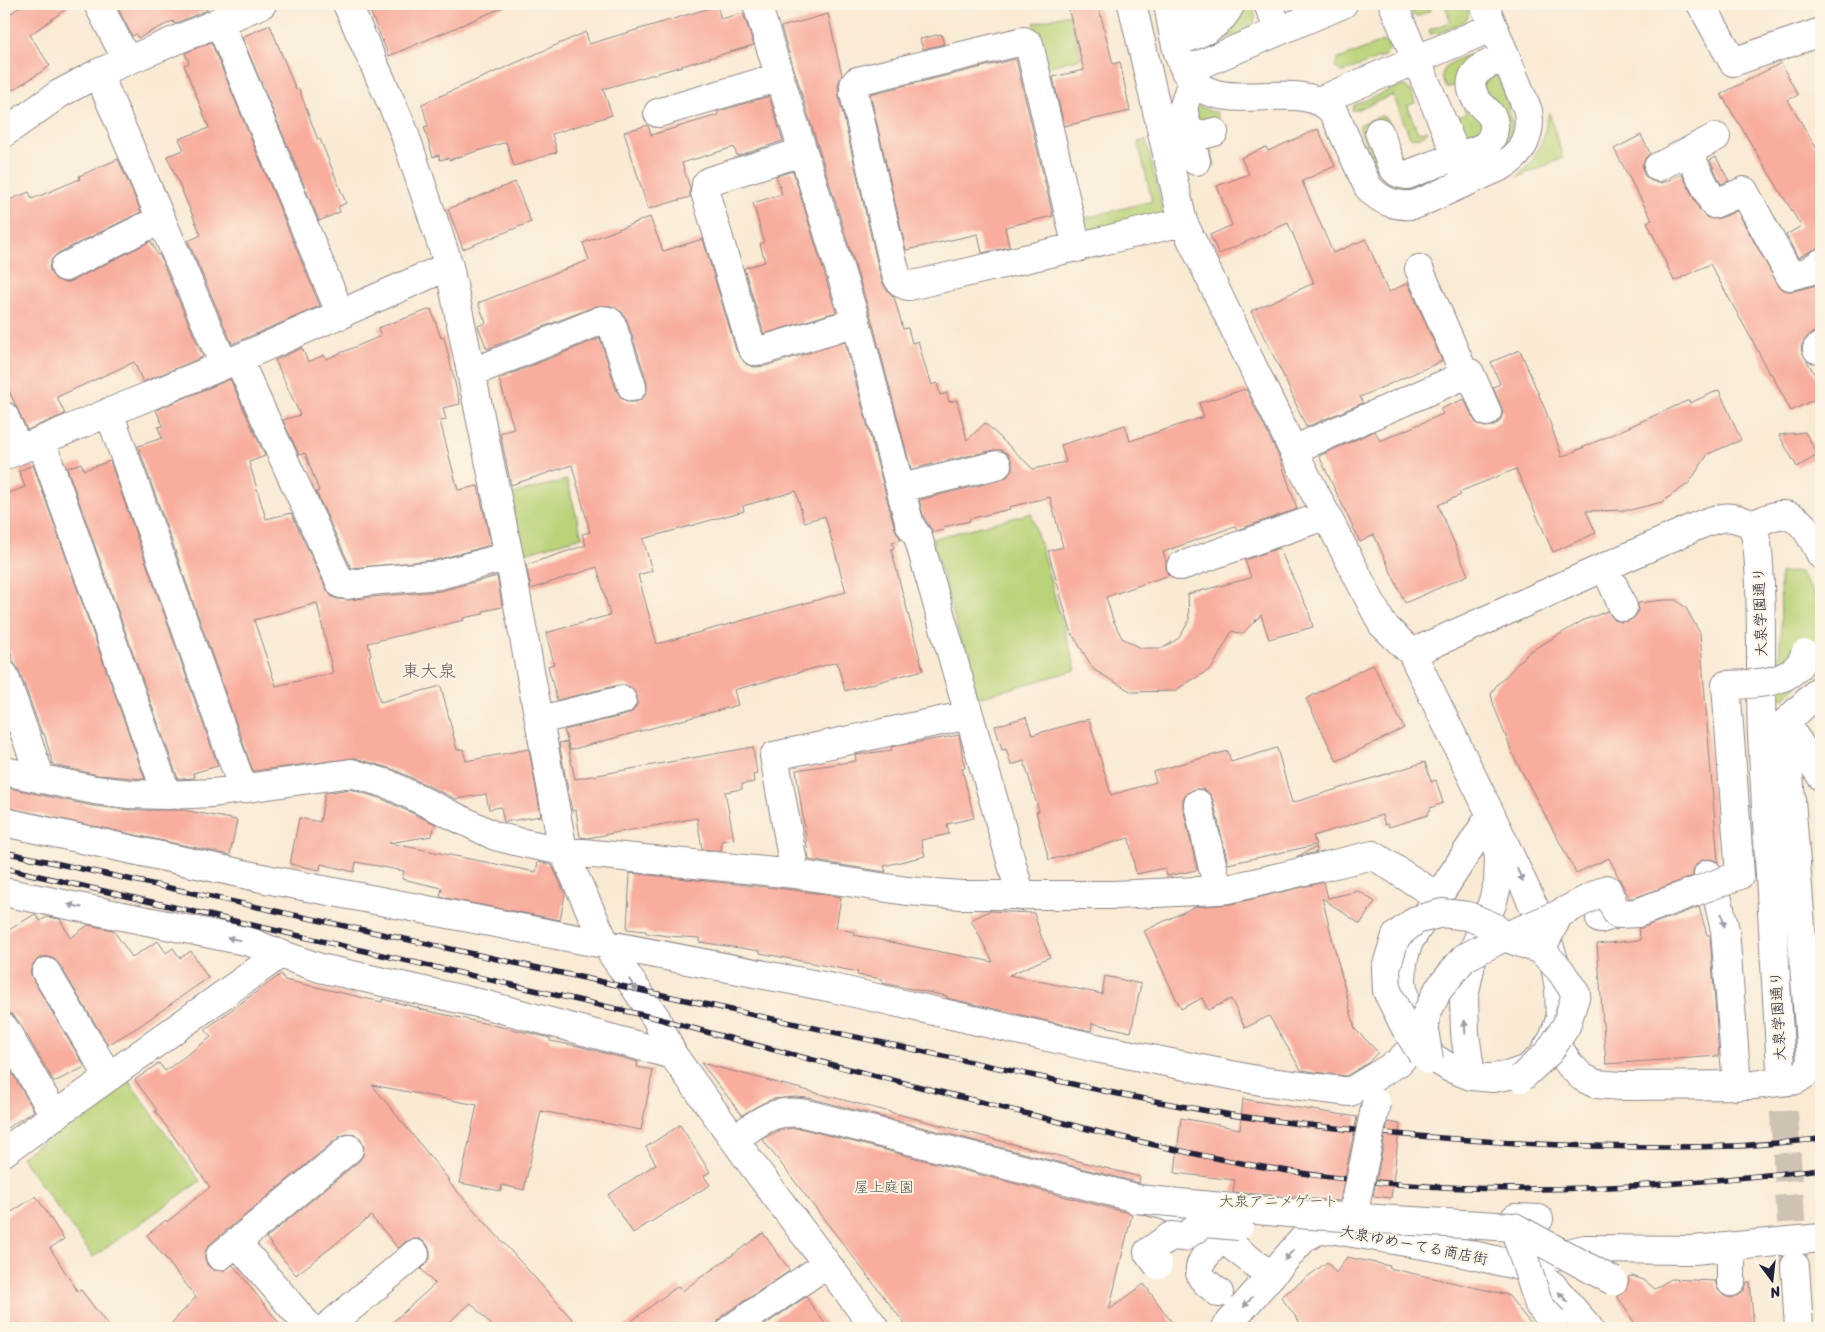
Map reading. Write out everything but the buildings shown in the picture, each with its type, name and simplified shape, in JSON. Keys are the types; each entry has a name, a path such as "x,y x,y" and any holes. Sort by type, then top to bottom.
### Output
{"street":[{"path":"98,4 127,60"},
{"path":"4,133 59,94 98,73 224,14 262,4"},
{"path":"346,4 403,129 449,266 509,556 564,850 606,945 656,1018 673,1055 875,1328"},
{"path":"757,4 856,322 910,525 918,537 1021,896"},
{"path":"1132,4 1183,222 1294,450 1382,624 1412,653 1491,815 1543,926 1554,960 1559,988 1560,1019 1553,1039 1542,1056 1527,1069 1493,1078 1471,1076 1450,1068 1423,1052 1406,1028 1387,991 1386,968 1396,936 1416,920 1429,905 1491,815"},
{"path":"1200,143 1183,109 1189,76 1172,22 1198,10 1205,16 1220,21 1231,4"},
{"path":"1268,4 1279,31"},
{"path":"1189,76 1218,57 1343,4"},
{"path":"1392,4 1468,182"},
{"path":"1701,4 1733,62 1821,32"},
{"path":"224,14 341,315"},
{"path":"1189,76 1202,88 1216,95 1300,97 1319,101 1334,113 1368,187 1373,193 1387,202 1403,206 1417,204 1508,163 1517,154 1526,137 1529,123 1528,111 1489,15 1416,60 1319,101"},
{"path":"1205,16 1210,40 1218,57"},
{"path":"1077,248 1029,44 1024,41 1019,42 857,81 854,85 854,93 893,262 898,280 903,286 1077,248 1183,222"},
{"path":"1379,132 1392,166 1400,174 1408,175 1456,156 1480,149 1492,138 1494,124 1493,117 1476,99 1472,82 1474,74 1487,63 1506,56"},
{"path":"98,73 161,219 341,584 347,585 439,575 509,556"},
{"path":"658,112 779,77"},
{"path":"1658,167 1716,137"},
{"path":"802,152 709,181 706,184 705,192 751,346 754,351 760,351 856,322"},
{"path":"1688,152 1714,204 1744,191 1790,276 1821,263"},
{"path":"65,267 161,219"},
{"path":"21,449 341,315 449,266"},
{"path":"1420,269 1465,375"},
{"path":"471,372 602,320 609,321 612,325 632,387"},
{"path":"1294,450 1470,372 1487,412"},
{"path":"110,412 243,789"},
{"path":"4,416 21,449 167,795"},
{"path":"900,488 997,465"},
{"path":"1412,653 1696,526 1721,517 1738,518 1752,525 1782,514 1797,520 1810,534 1821,555"},
{"path":"1181,566 1327,515"},
{"name":"大泉学園通り","path":"1752,525 1758,562 1762,630 1760,700 1781,1069"},
{"path":"1605,567 1623,607"},
{"path":"1423,1052 1425,1036 1424,1017 1438,990 1464,958 1504,937 1559,914 1607,889 1609,916 1637,913 1740,875 1726,685 1780,680 1801,665 1805,654"},
{"path":"4,675 41,779"},
{"path":"1785,723 1821,689"},
{"path":"540,720 622,700"},
{"path":"794,874 774,756 969,715"},
{"path":"1553,1039 1575,1070 1582,1077 1596,1084 1620,1086 1736,1086 1796,1080 1805,1074 1811,1063 1785,723"},
{"path":"1785,723 1821,776"},
{"path":"4,771 95,790 129,794 167,795 213,793 351,773 388,784 495,836 523,843 564,850 794,874 907,891 962,895 1114,895 1218,890 1329,867 1373,855 1429,905 1442,913 1468,916 1494,927 1504,937 1541,950 1560,970 1576,994 1566,1026 1549,1052 1521,1078"},
{"path":"1198,804 1218,890"},
{"path":"1471,1076 1465,1034 1464,997 1474,949 1492,904 1498,883 1498,858 1491,815"},
{"path":"4,822 271,880 832,988 1096,1048 1261,1081 1350,1092 1399,1062 1423,1052"},
{"path":"1708,874 1718,900 1724,930 1736,1086"},
{"path":"4,892 250,942 320,968 487,1004 673,1055"},
{"path":"1541,950 1559,914"},
{"path":"4,1152 280,954"},
{"path":"46,972 108,1077"},
{"path":"4,1028 55,1116"},
{"path":"1354,1217 1376,1103"},
{"path":"734,1139 767,1117 779,1112 807,1114 1167,1206 1198,1221 1202,1213"},
{"path":"310,1328 244,1251 230,1248 349,1149"},
{"path":"1134,1206 1202,1213 1522,1222 1613,1281"},
{"path":"1158,1265 1148,1252 1171,1236 1184,1237 1202,1213"},
{"path":"1202,1213 1271,1276"},
{"path":"1202,1213 1201,1263 1199,1269 1202,1277 1219,1293"},
{"path":"1522,1222 1539,1305 1553,1321"},
{"name":"大泉ゆめーてる商店街","path":"1228,1327 1304,1238 1317,1231 1330,1229 1446,1249 1534,1271 1553,1286 1588,1328"},
{"path":"1534,1271 1541,1259 1585,1249 1694,1250 1821,1238"},
{"path":"1731,1247 1731,1282"},
{"path":"326,1328 416,1254"},
{"path":"732,1328 827,1264"},
{"path":"1795,1266 1800,1328"}],"green space":[{"path":"1236,4 1252,4 1255,13 1253,26 1248,30 1220,40 1219,38"},
{"path":"1409,4 1429,4 1431,10 1417,17 1413,15"},
{"path":"1445,4 1466,4 1467,18 1464,22 1439,33 1430,34 1429,30 1448,23 1450,20"},
{"path":"1069,14 1081,58 1046,67 1034,23"},
{"path":"1383,41 1387,43 1389,49 1384,56 1344,72 1335,67 1337,60"},
{"path":"1483,53 1486,127 1472,141 1467,138 1458,117 1466,114 1456,85 1446,88 1442,76 1447,66 1459,58"},
{"path":"1495,74 1510,112 1511,133 1508,141 1501,148 1485,153 1479,88"},
{"path":"1405,86 1412,93 1415,103 1407,106 1418,133 1428,131 1423,136 1410,137 1393,95 1356,110 1353,111 1352,109 1354,105 1395,88"},
{"path":"1194,104 1217,112 1224,142 1209,146 1215,165 1190,175 1189,168 1200,128"},
{"path":"1549,112 1563,158 1518,177 1533,160 1543,139"},
{"path":"1381,116 1386,118 1403,159 1433,148 1437,152 1386,171 1439,176 1423,184 1406,189 1397,188 1382,176 1376,167 1359,127 1361,124"},
{"path":"1146,140 1165,220 1086,240 1081,219 1152,201 1138,142"},
{"path":"567,480 582,537 524,553 508,495"},
{"path":"1031,513 1076,670 977,698 932,539"},
{"path":"1800,572 1821,605 1821,662 1784,698 1777,698 1781,627 1780,573"},
{"path":"128,1080 200,1181 93,1257 21,1157"}],"tunnel":[{"path":"1781,1069 1794,1264"}],"railway":[{"path":"4,852 1123,1095 1238,1116 1362,1131 1548,1145 1610,1147 1735,1146 1821,1139"},
{"path":"4,868 656,1018 738,1041 1079,1127 1173,1149 1268,1168 1364,1181 1421,1186 1536,1189 1650,1185 1821,1169"}],"district":[{"name":"東大泉","path":"429,671"}],"park label":[{"name":"屋上庭園","path":"884,1187"},
{"name":"大泉アニメゲート","path":"1279,1201"}]}
